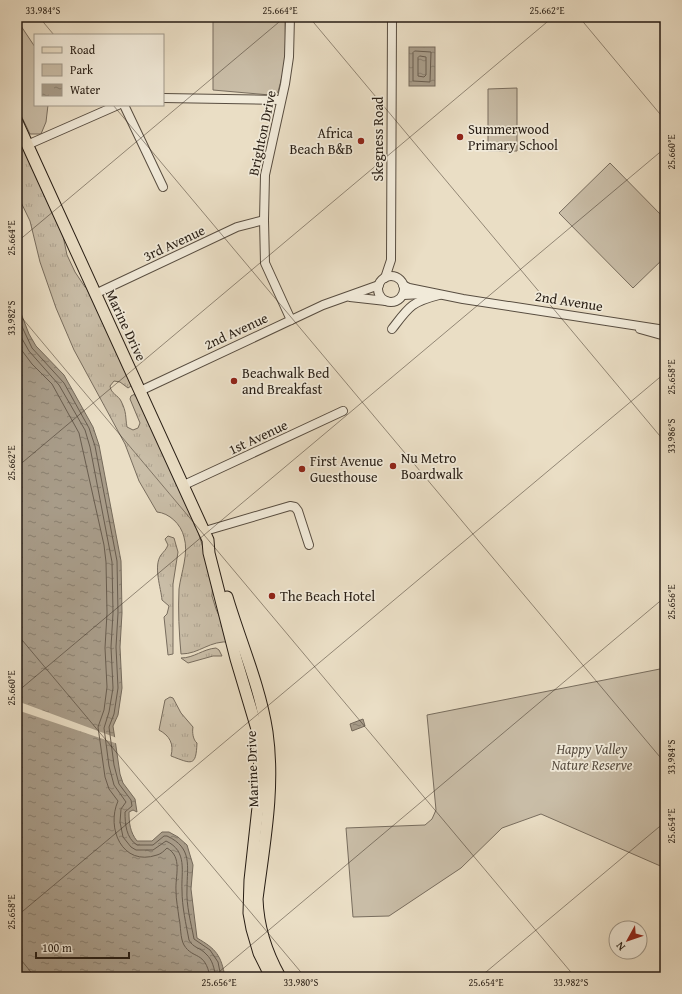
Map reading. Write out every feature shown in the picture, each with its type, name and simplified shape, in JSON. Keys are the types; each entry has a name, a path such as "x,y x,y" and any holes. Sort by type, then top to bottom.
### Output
{"main road":[{"name":"Marine Drive","path":"17,122 216,558 264,717 268,748 269,805 257,899 258,919 261,935 270,958 280,977"},
{"name":"Marine Drive","path":"206,536 232,641 259,736 260,789 250,880 249,913 252,930 259,953 271,977"}],"street":[{"name":"Brighton Drive","path":"290,17 289,57 265,175 264,220 265,263 291,320"},
{"name":"Skegness Road","path":"385,278 391,260 392,17"},
{"path":"164,98 281,100"},
{"path":"27,145 116,106"},
{"path":"124,106 163,186"},
{"name":"3rd Avenue","path":"95,294 237,227 264,220"},
{"name":"Skegness Road","path":"391,260 397,278"},
{"path":"385,278 397,278 403,285 402,295 397,301 386,301 381,296 379,285 385,278"},
{"name":"2nd Avenue","path":"140,391 291,320 344,297 379,285"},
{"name":"2nd Avenue","path":"403,285 438,294 642,325 665,330"},
{"path":"392,329 404,313 416,302 438,294"},
{"name":"2nd Avenue","path":"402,295 438,294"},
{"name":"2nd Avenue","path":"344,297 358,297 386,301"},
{"name":"2nd Avenue","path":"628,324 665,336"},
{"name":"1st Avenue","path":"184,485 343,411"},
{"path":"206,536 290,506 295,507 298,511 309,545"}],"green space":[{"path":"213,17 285,17 286,61 278,92 270,95 213,90"},
{"path":"17,20 34,46 34,106 48,106 46,122 41,134 30,134 17,107"},
{"path":"517,88 517,151 488,151 488,89"},
{"path":"17,135 63,236 67,255 75,272 86,287 130,380 131,386 128,388 120,382 114,381 110,386 123,405 127,427 133,430 138,428 140,423 130,399 131,396 137,393 196,525 213,580 212,596 216,609 231,642 217,643 194,652 181,654 179,589 186,550 184,537 174,520 166,514 157,512 139,481 125,444 74,350 56,308 40,262 30,221 17,194"},
{"path":"610,163 665,219 665,257 633,288 559,213"},
{"path":"168,536 174,538 178,552 173,584 173,654 168,655 164,617 167,614 169,606 162,600 158,577 158,565 161,555 168,545 165,539"},
{"path":"216,648 222,656 213,656 188,663 181,658 190,657"},
{"name":"Happy Valley Nature Reserve","path":"665,668 665,868 541,814 502,828 461,868 389,916 353,917 346,828 425,825 432,819 436,810 427,715"},
{"path":"170,697 173,698 181,713 193,727 193,736 197,743 194,760 192,762 184,761 171,756 172,748 170,741 166,735 159,730 165,700"}],"water":[{"path":"409,47 435,47 435,86 409,86"},
{"path":"17,303 29,334 36,346 64,375 93,427 99,445 121,561 122,613 120,647 122,688 118,715 113,726 120,774 123,783 135,799 137,812 133,810 129,812 131,831 137,841 152,841 162,832 169,832 178,837 187,845 193,865 191,889 197,938 217,953 222,963 225,977 17,977"},
{"path":"363,719 365,726 352,731 350,724"}],"pier":[{"path":"17,701 117,738 118,744 17,710"}],"place":[{"name":"Summerwood Primary School","path":"460,137"},
{"name":"Africa Beach B&B","path":"361,141"},
{"name":"Beachwalk Bed and Breakfast","path":"234,381"},
{"name":"Nu Metro Boardwalk","path":"393,466"},
{"name":"First Avenue Guesthouse","path":"302,469"},
{"name":"The Beach Hotel","path":"272,596"}]}
